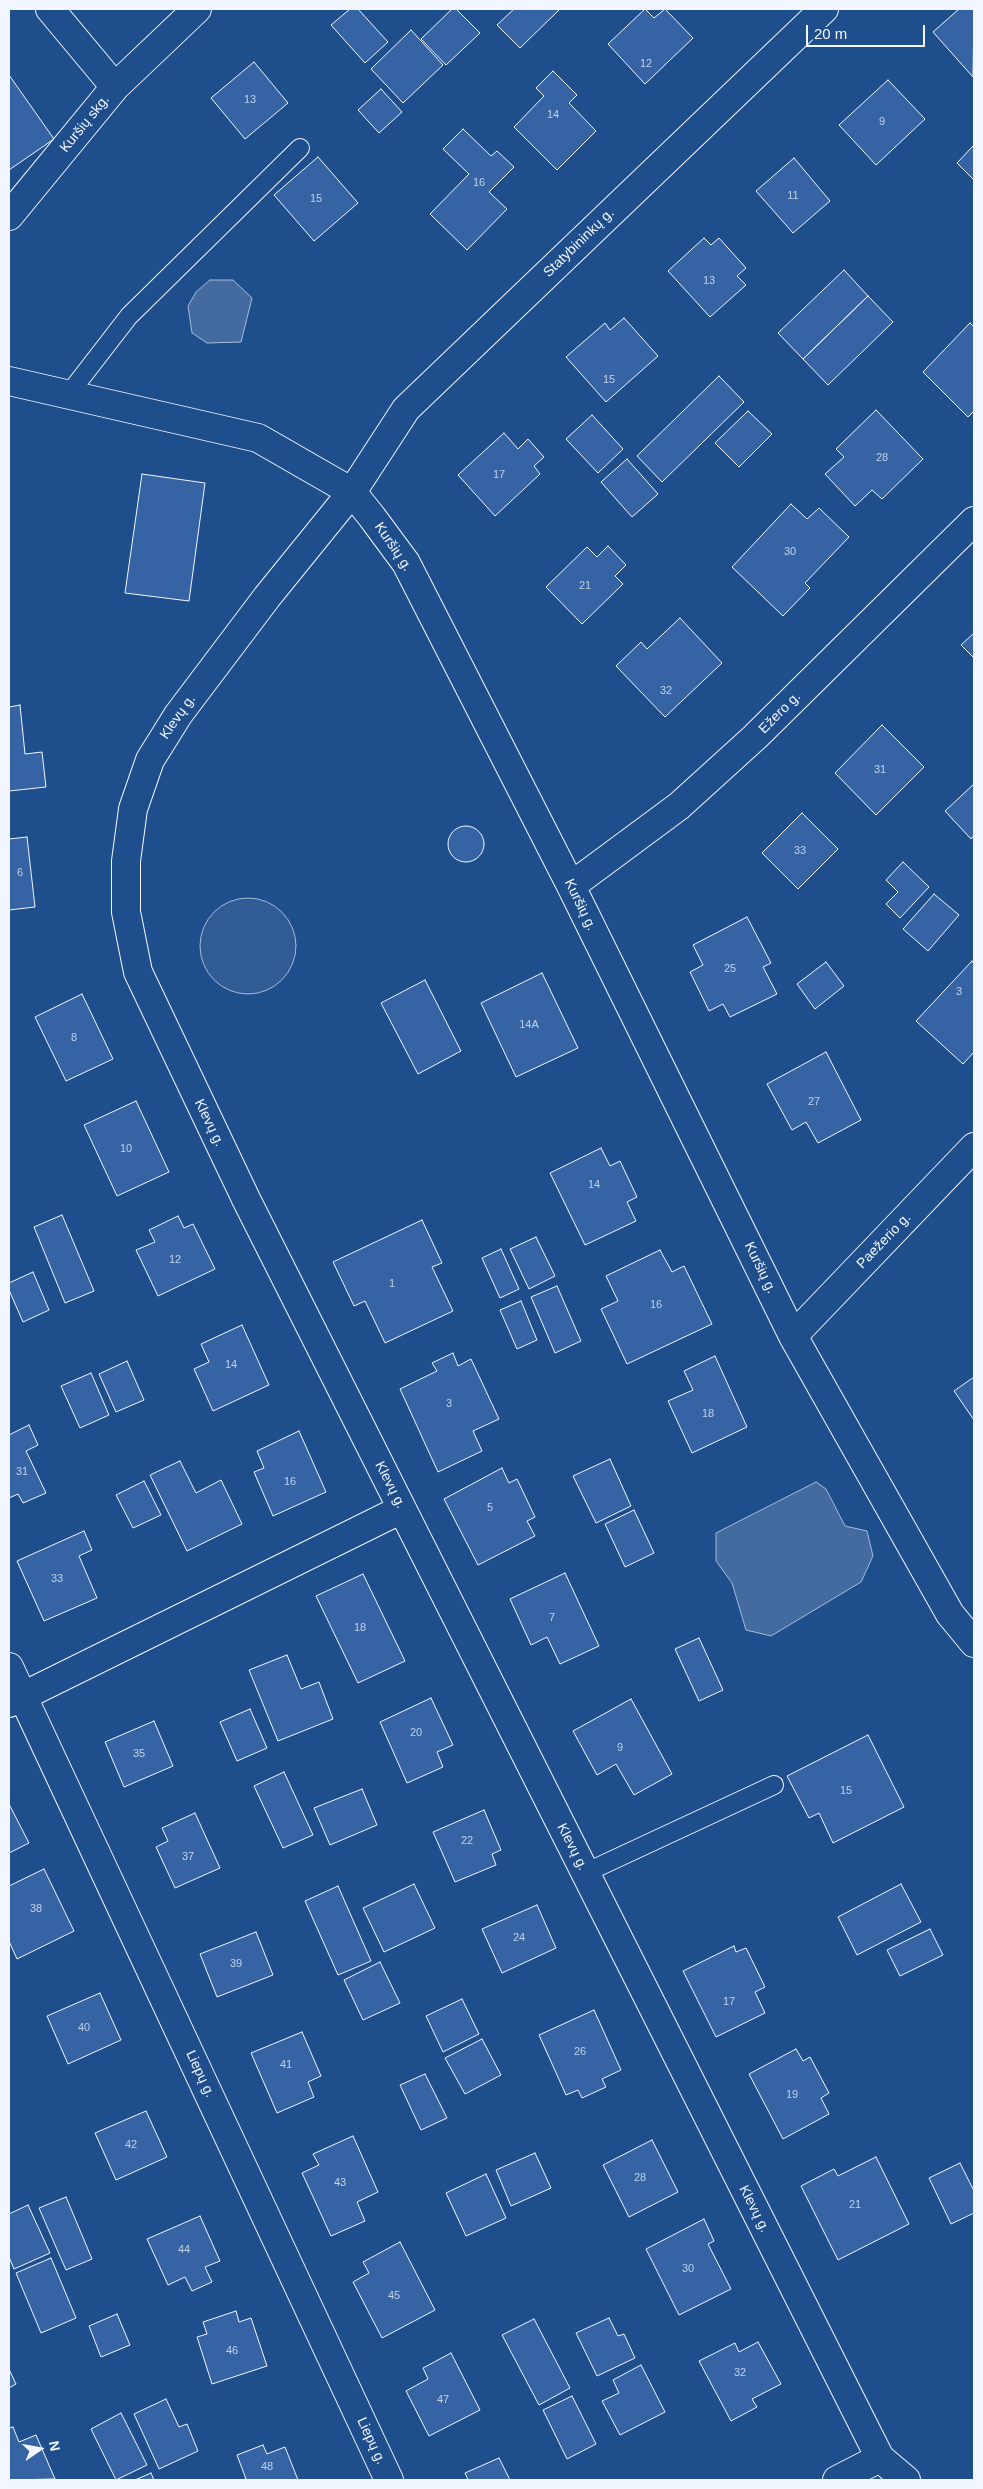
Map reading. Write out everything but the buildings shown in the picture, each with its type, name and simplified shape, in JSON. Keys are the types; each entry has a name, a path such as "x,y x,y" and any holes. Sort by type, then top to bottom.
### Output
{"street":[{"name":"Kuršių skg.","path":"9,216 115,86 50,9"},
{"path":"115,86 197,9"},
{"name":"Statybininkų g.","path":"352,492 406,410 824,9"},
{"name":"Kuršių g.","path":"9,381 258,438 352,492 406,563 571,886 794,1336 950,1614 974,1643"},
{"name":"Klevų g.","path":"352,492 267,597 178,715 150,760 133,809 126,861 126,912 138,972 159,1020 246,1199 880,2458 906,2480"},
{"name":"Ežero g.","path":"571,886 686,800 755,737 974,521"},
{"name":"Paežerio g.","path":"794,1336 974,1146"},
{"path":"16,1700 402,1509"},
{"name":"Liepų g.","path":"9,1667 16,1700 389,2480"},
{"path":"837,2480 880,2458"}],"lane":[{"path":"68,395 129,316 300,148"},
{"path":"586,1873 774,1785"}],"shaded area":[{"path":"210,280 233,280 252,298 241,342 207,343 192,333 188,306 196,292"},
{"path":"239,898 257,898 275,906 288,919 296,937 293,965 275,986 257,994 239,994 221,986 208,973 200,955 200,937 208,919 221,906"},
{"path":"816,1482 826,1489 845,1526 867,1531 873,1556 861,1582 771,1636 746,1630 732,1583 716,1561 716,1533"}]}
